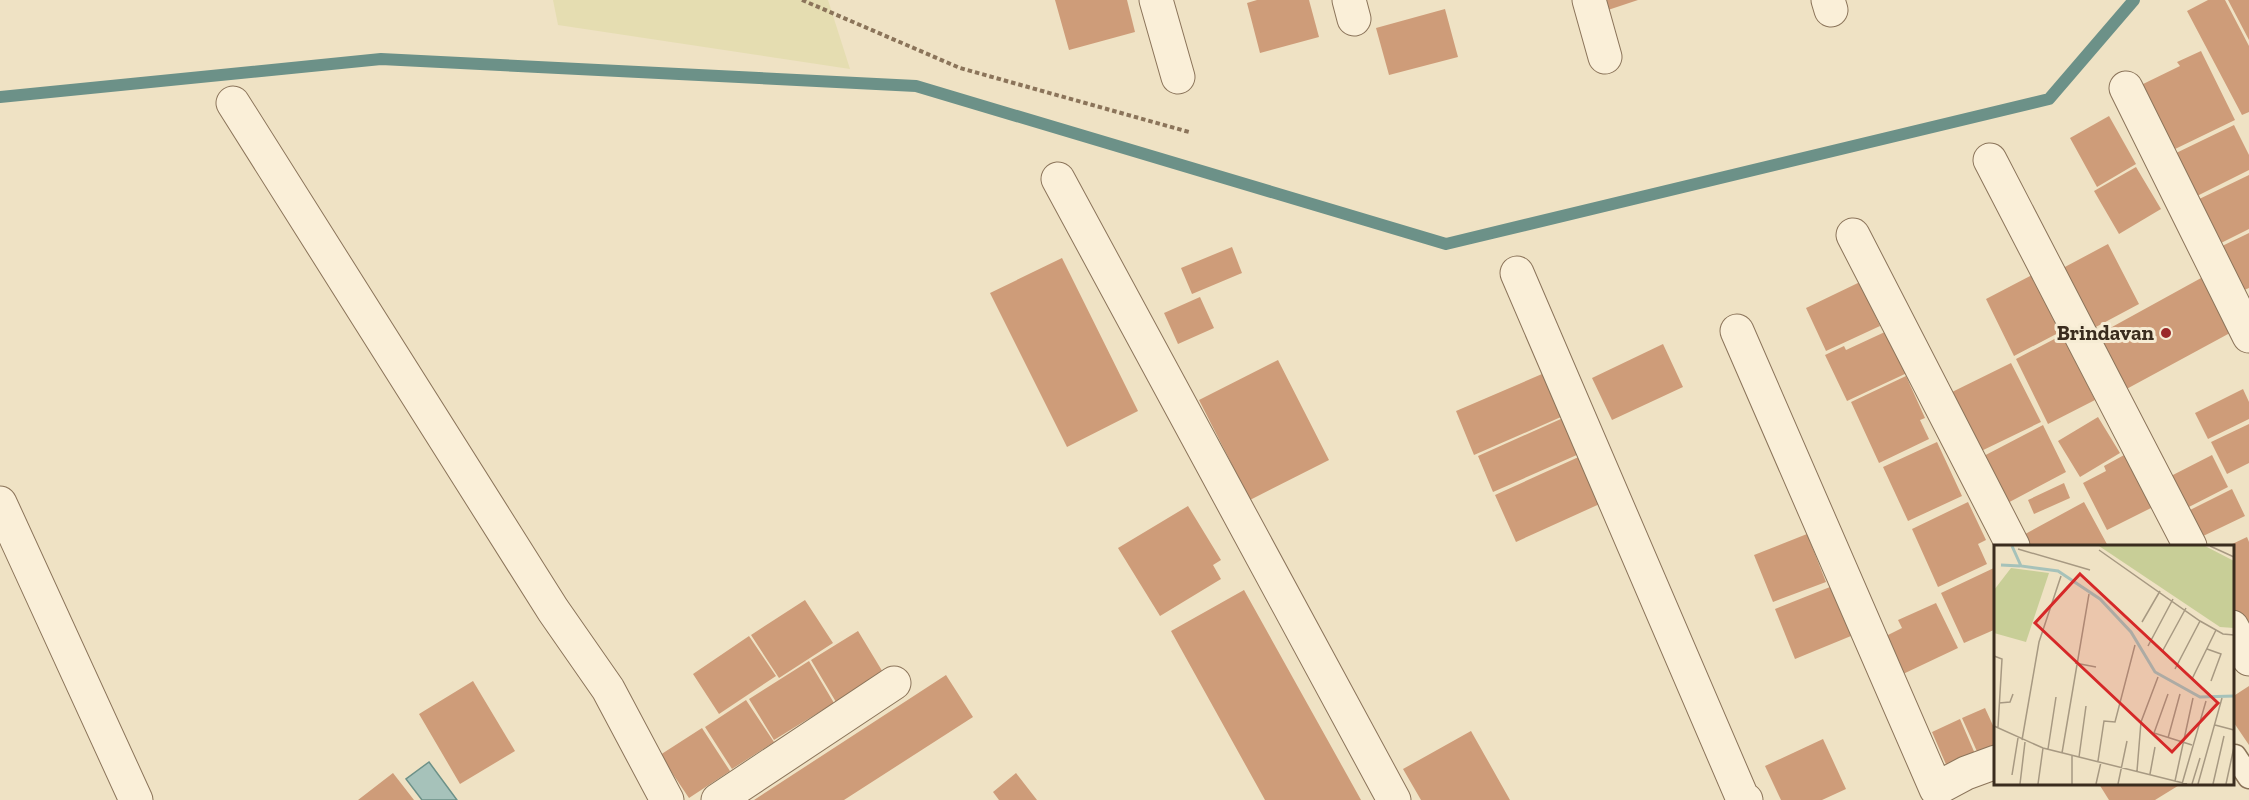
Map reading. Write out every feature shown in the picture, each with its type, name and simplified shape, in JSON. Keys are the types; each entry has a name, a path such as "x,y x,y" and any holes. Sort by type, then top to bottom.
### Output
{"street":[{"path":"1156,0 1178,77"},
{"path":"1589,0 1605,57"},
{"path":"2126,88 2249,336"},
{"path":"233,103 553,610 608,689 667,800"},
{"path":"1989,160 2189,545"},
{"path":"1058,179 1394,800"},
{"path":"1853,235 2012,545"},
{"path":"1517,273 1742,797 1746,800"},
{"path":"1737,331 1936,789 1966,773 1994,762"},
{"path":"0,503 136,800"},
{"path":"2234,631 2249,659"},
{"path":"2234,669 2249,664"},
{"path":"718,800 894,682"}],"lane":[{"path":"2235,756 2249,777"}],"path":[{"path":"802,0 960,68 1189,132"}],"shaded area":[{"path":"553,0 828,0 850,69 558,25"}],"water":[{"path":"429,762 457,800 422,800 406,779"}],"building":[{"path":"1055,0 1127,0 1135,32 1069,50"},
{"path":"1257,0 1309,0 1319,37 1260,53 1247,3"},
{"path":"1601,0 1638,0 1605,11"},
{"path":"2208,0 2225,0 2249,46 2249,112 2242,115 2187,11"},
{"path":"2228,0 2249,0 2249,40"},
{"path":"1445,9 1458,57 1389,75 1376,28"},
{"path":"2201,51 2235,120 2173,150 2141,85 2180,66 2177,62"},
{"path":"2109,116 2136,164 2097,187 2070,138"},
{"path":"2234,125 2249,155 2249,170 2193,198 2172,155"},
{"path":"2136,167 2161,209 2119,234 2094,191"},
{"path":"2249,175 2249,229 2215,246 2193,202"},
{"path":"2249,233 2249,288 2244,290 2218,248"},
{"path":"2108,244 2139,304 2094,328 2063,268"},
{"path":"1232,247 1242,273 1192,294 1181,268"},
{"path":"1062,258 1138,411 1067,447 990,293"},
{"name":"Brindavan","path":"2212,272 2241,327 2121,392 2092,338"},
{"path":"2032,275 2062,331 2014,356 1986,299"},
{"path":"1860,282 1880,326 1826,351 1806,308"},
{"path":"1200,297 1214,328 1178,344 1164,313"},
{"path":"1887,331 1907,373 1847,401 1825,355 1844,346 1846,350"},
{"path":"2062,335 2095,400 2048,424 2016,359"},
{"path":"1663,344 1683,387 1612,420 1592,378"},
{"path":"1278,360 1329,460 1250,500 1199,400"},
{"path":"2011,363 2041,422 1975,454 1946,395"},
{"path":"1542,374 1561,417 1474,455 1456,411"},
{"path":"1906,376 1925,418 1920,420 1929,439 1879,463 1851,402"},
{"path":"2243,389 2249,402 2249,419 2208,439 2195,413"},
{"path":"2098,417 2120,453 2080,477 2058,441"},
{"path":"1563,418 1579,454 1493,492 1478,456"},
{"path":"2249,424 2249,463 2227,474 2211,442"},
{"path":"2043,425 2066,472 2002,506 1978,459"},
{"path":"1937,442 1962,496 1908,521 1883,467"},
{"path":"2126,454 2153,507 2107,530 2083,483 2106,471 2104,466"},
{"path":"1583,455 1604,502 1516,542 1495,495"},
{"path":"2212,455 2228,487 2185,509 2169,477"},
{"path":"2064,483 2070,498 2034,514 2028,500"},
{"path":"2232,489 2245,516 2199,538 2186,512"},
{"path":"1968,502 1986,540 1978,544 1987,564 1938,587 1912,529"},
{"path":"2084,502 2107,545 2019,545 2016,539"},
{"path":"1188,506 1221,560 1213,565 1221,579 1160,616 1118,548"},
{"path":"1807,534 1826,582 1773,602 1754,555"},
{"path":"2247,537 2249,542 2249,640 2234,611 2234,545 2230,545"},
{"path":"1994,568 1994,630 1964,643 1941,593"},
{"path":"1830,587 1851,636 1795,659 1775,609"},
{"path":"1244,590 1361,800 1265,800 1171,631"},
{"path":"805,600 833,643 779,678 751,635"},
{"path":"1936,603 1958,648 1903,674 1886,636 1902,628 1898,620"},
{"path":"858,631 884,674 836,702 811,660"},
{"path":"749,636 776,676 719,714 693,674"},
{"path":"809,661 834,703 774,740 749,699"},
{"path":"946,675 973,717 844,800 754,800"},
{"path":"473,681 515,751 460,784 419,714"},
{"path":"2249,686 2249,745 2234,723 2234,696"},
{"path":"746,700 774,742 732,769 705,727"},
{"path":"1985,708 1994,728 1994,750 1979,756 1962,718"},
{"path":"1960,719 1976,756 1948,769 1932,732"},
{"path":"702,728 730,771 689,798 660,755"},
{"path":"1471,731 1510,800 1421,800 1403,769"},
{"path":"1823,739 1846,789 1822,800 1781,800 1765,766"},
{"path":"393,773 414,800 358,800"},
{"path":"1016,773 1037,800 999,800 993,792"},
{"path":"2100,785 2179,785 2155,800 2109,800"}],"waterway":[{"path":"0,97 381,59 916,86 1446,244 2049,99 2134,0"}],"place":[{"name":"Brindavan","path":"2166,333"}]}
